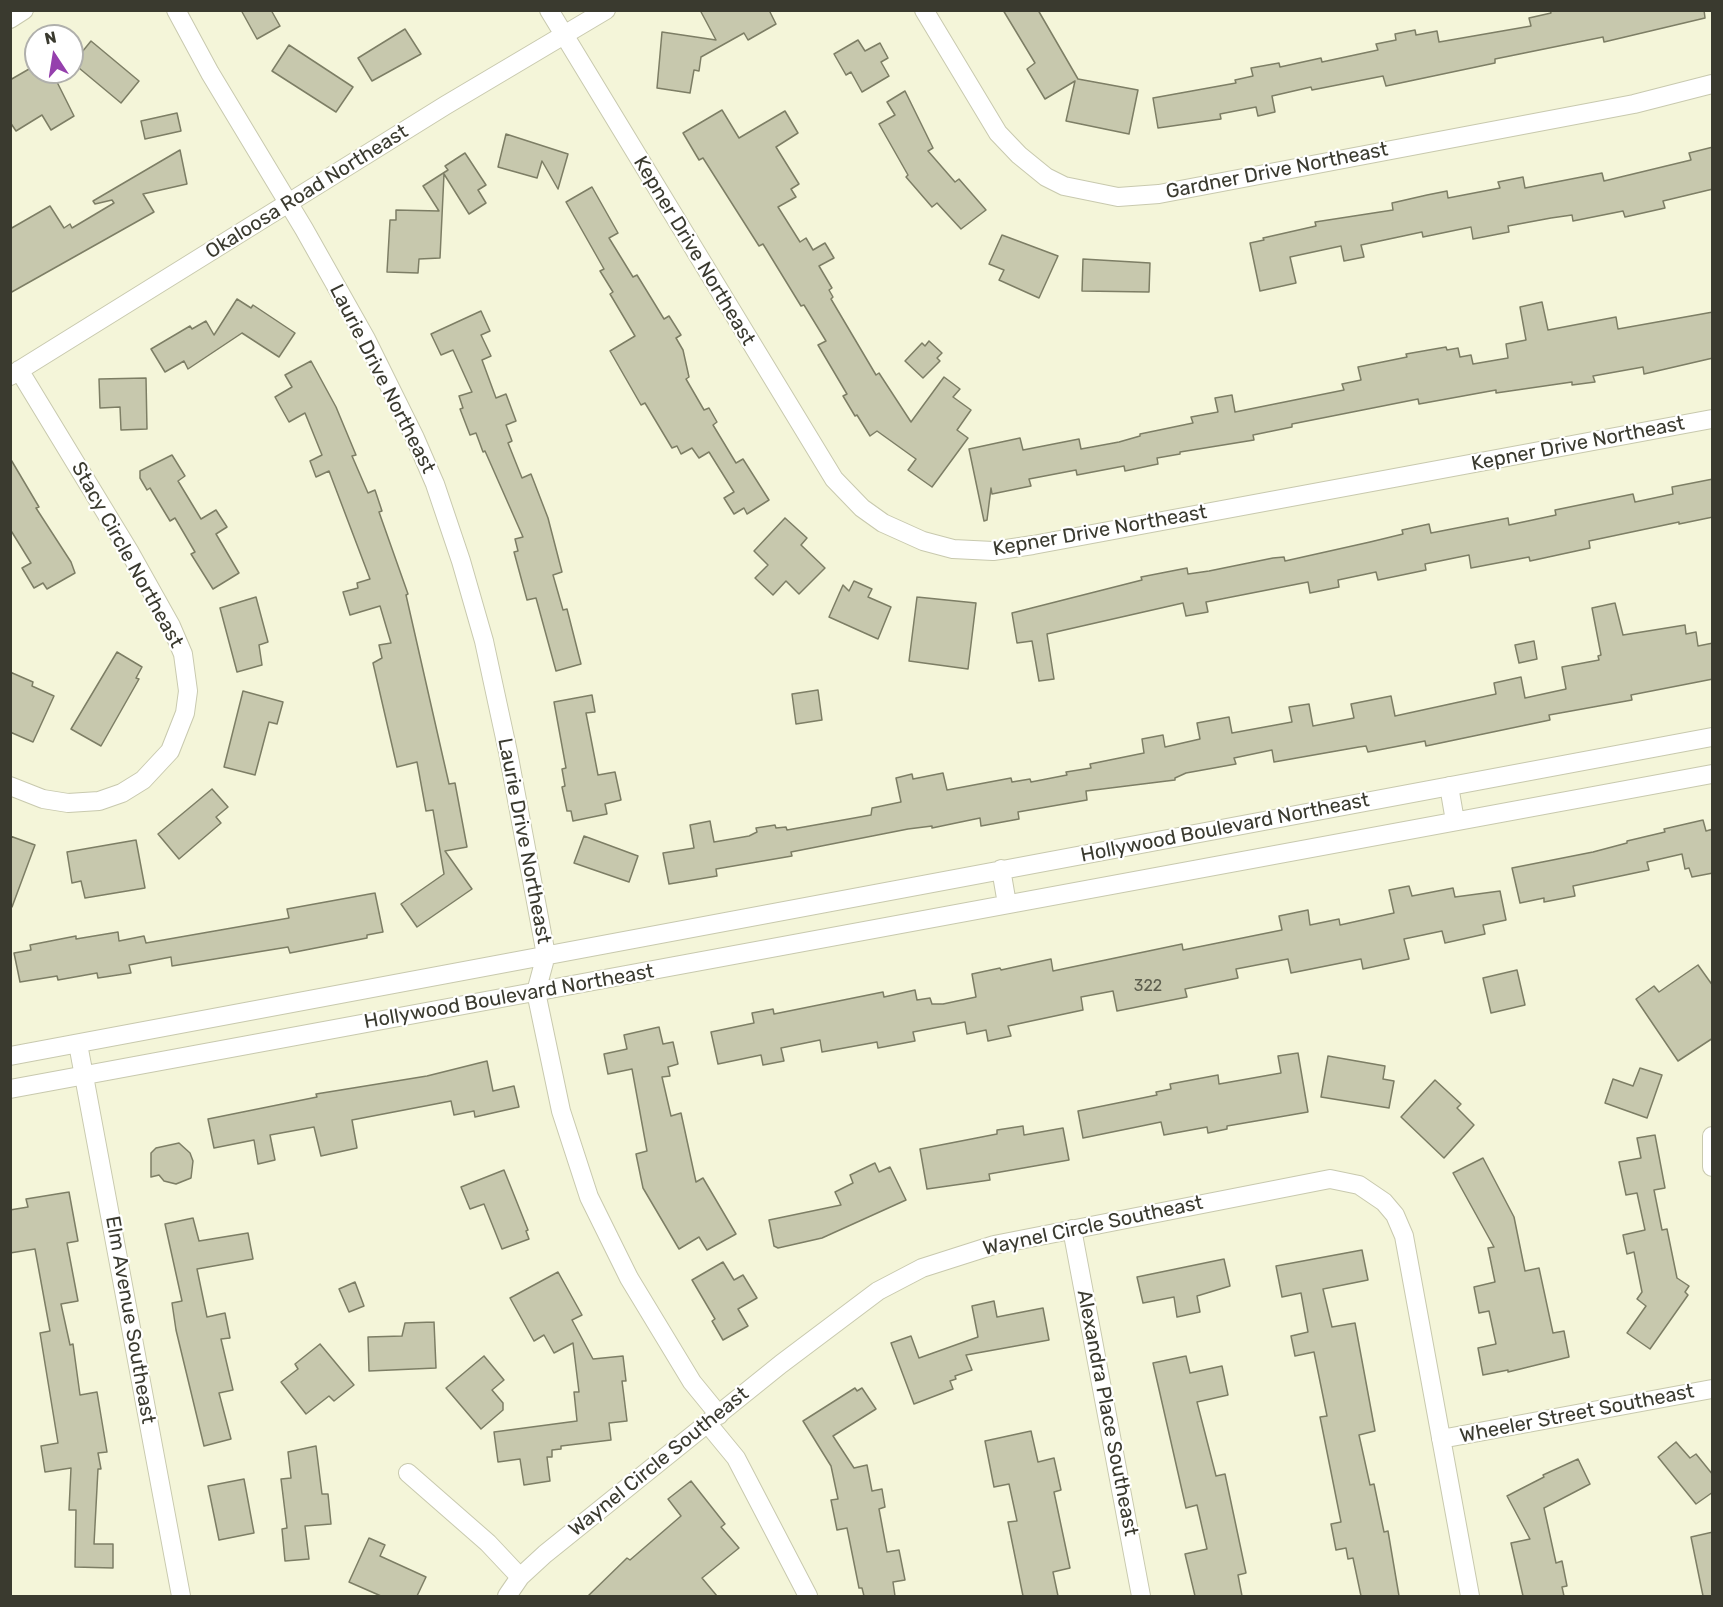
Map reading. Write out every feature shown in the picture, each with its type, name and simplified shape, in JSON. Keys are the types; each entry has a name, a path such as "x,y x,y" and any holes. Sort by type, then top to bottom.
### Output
{"street":[{"path":"10,19 24,10"},
{"name":"Laurie Drive Northeast","path":"176,10 210,74 366,339 416,438 458,550 484,641 546,955"},
{"name":"Kepner Drive Northeast","path":"549,10 834,479 862,508 882,523 923,542 953,549 993,551 1033,545 1713,419"},
{"name":"Okaloosa Road Northeast","path":"15,373 288,203 606,10"},
{"name":"Gardner Drive Northeast","path":"924,10 998,133 1019,155 1046,177 1064,186 1118,197 1159,194 1588,113 1713,84"},
{"name":"Stacy Circle Northeast","path":"10,786 44,799 68,803 99,801 122,793 142,780 170,751 185,713 188,691 183,654 171,626 129,551 15,373"},
{"name":"Hollywood Boulevard Northeast","path":"10,1056 1713,737"},
{"name":"Hollywood Boulevard Northeast","path":"10,1089 1713,774"},
{"path":"1449,786 1455,821"},
{"path":"1001,869 1007,904"},
{"path":"546,955 536,992 561,1111 589,1197 629,1278 736,1458 808,1596"},
{"name":"Elm Avenue Southeast","path":"78,1044 181,1596"},
{"path":"1713,1136 1710,1156 1713,1167"},
{"name":"Waynel Circle Southeast","path":"507,1596 520,1577 545,1554 713,1419 878,1291 922,1268 960,1254 1072,1229 1330,1179 1348,1180 1359,1185 1389,1209 1404,1236 1470,1596"},
{"name":"Alexandra Place Southeast","path":"1072,1229 1141,1596"},
{"name":"Wheeler Street Southeast","path":"1441,1439 1713,1389"},
{"path":"408,1473 488,1543 520,1577"}],"building":[{"path":"241,10 271,10 280,26 257,39"},
{"path":"700,10 769,10 776,24 748,40 744,33 701,57 699,71 694,70 690,93 657,88 662,32 716,40"},
{"path":"1003,10 1038,10 1078,79 1138,90 1129,134 1066,121 1075,81 1045,99 1027,69 1035,63"},
{"path":"1550,10 1704,10 1705,18 1604,42 1603,37 1495,59 1495,63 1386,86 1383,76 1312,90 1311,87 1272,96 1275,112 1258,116 1256,107 1220,114 1221,119 1158,128 1153,98 1236,83 1235,80 1253,76 1251,68 1279,63 1280,67 1321,58 1322,62 1378,50 1376,44 1396,40 1395,34 1415,30 1416,35 1437,31 1439,42 1531,26 1529,18 1551,13"},
{"path":"405,29 421,54 372,81 358,58"},
{"path":"858,40 865,51 880,43 888,58 881,62 889,76 862,92 851,72 846,75 834,54"},
{"path":"91,41 139,81 121,103 84,72 84,50"},
{"path":"289,45 353,87 336,112 272,71"},
{"path":"24,72 24,84 58,84 74,116 51,130 42,115 16,131 10,122 10,80"},
{"path":"905,91 933,148 928,151 955,182 959,179 986,210 961,229 937,203 932,207 906,177 908,175 879,124 895,115 887,102"},
{"path":"722,110 739,138 785,111 798,133 776,147 799,184 791,189 796,197 778,207 800,242 806,238 813,250 825,243 834,258 819,266 832,288 829,290 833,297 831,299 876,375 879,373 911,422 944,377 960,389 953,397 971,410 957,430 968,438 932,487 908,470 916,459 877,431 870,436 857,415 855,416 843,396 847,394 818,345 826,341 804,305 801,306 763,244 759,246 703,158 699,160 683,133"},
{"path":"177,113 181,131 145,139 141,121"},
{"path":"506,134 568,154 558,189 542,161 537,178 498,167"},
{"path":"1713,147 1713,189 1663,201 1665,208 1625,217 1623,211 1573,221 1572,215 1551,218 1508,226 1509,232 1473,239 1471,227 1423,237 1422,232 1361,245 1364,257 1344,261 1341,246 1290,257 1296,283 1260,291 1250,243 1264,240 1263,238 1316,226 1315,222 1393,210 1392,203 1427,195 1447,191 1448,198 1500,188 1498,182 1523,177 1525,188 1602,173 1604,181 1691,160 1689,153"},
{"path":"180,150 187,184 143,194 154,212 10,293 10,229 50,206 64,228 70,224 72,228 114,203 112,200 95,204 93,201"},
{"path":"465,153 486,185 478,190 486,203 469,214 444,174 440,258 419,259 418,273 387,272 390,220 396,220 396,210 439,211 423,186 448,170 445,166"},
{"path":"592,187 618,233 609,238 633,277 637,275 664,319 669,316 681,335 676,338 683,350 689,377 686,379 704,410 709,408 717,422 713,425 736,463 743,459 769,500 747,514 744,508 734,514 724,498 734,492 709,452 699,458 692,448 681,454 677,446 672,448 645,403 641,405 610,351 635,336 610,294 613,292 600,271 604,269 566,202"},
{"path":"1002,235 1058,256 1039,298 999,280 1004,270 989,264"},
{"path":"1083,259 1150,263 1149,292 1082,291"},
{"path":"237,299 251,308 253,305 295,333 279,357 242,333 188,369 184,361 165,372 151,349 190,326 192,329 206,321 214,335"},
{"path":"1542,302 1548,330 1616,317 1618,329 1713,312 1713,358 1644,374 1643,367 1593,376 1595,382 1572,385 1572,382 1496,393 1496,390 1419,404 1418,399 1292,424 1292,427 1253,435 1254,440 1180,452 1180,454 1157,458 1158,464 1125,471 1124,466 1077,475 1076,470 1029,479 1031,486 992,494 991,488 987,520 984,521 969,449 1020,438 1023,450 1079,439 1081,449 1119,442 1140,436 1140,434 1193,423 1191,417 1218,412 1215,398 1232,395 1235,412 1344,390 1342,384 1361,380 1358,367 1407,357 1406,354 1446,347 1447,350 1458,348 1460,357 1471,355 1473,364 1508,358 1506,344 1526,340 1520,307"},
{"path":"481,311 490,331 481,335 491,356 482,360 496,398 506,394 516,421 506,425 512,441 508,443 522,478 531,474 548,518 562,572 553,575 563,610 567,609 581,664 556,671 536,598 527,600 514,552 518,551 515,539 523,537 485,451 483,452 476,433 470,435 460,409 463,408 459,396 472,392 453,350 441,355 431,334"},
{"path":"929,341 942,353 937,358 940,361 923,378 905,361 922,343 925,346"},
{"path":"311,361 336,407 356,455 352,456 368,493 375,490 382,511 379,512 408,594 406,595 449,784 455,783 467,847 445,851 472,889 417,927 401,904 444,874 433,810 426,811 417,762 397,767 373,663 382,658 379,645 391,643 380,606 350,615 343,592 358,588 357,583 370,579 329,471 316,477 310,461 322,455 305,413 289,422 275,397 292,387 285,375"},
{"path":"146,378 147,429 121,430 120,407 100,408 99,379"},
{"path":"172,455 185,476 178,481 201,519 216,510 227,527 216,534 239,573 213,589 191,554 195,552 175,518 170,521 150,488 147,490 140,478 140,471"},
{"path":"10,458 39,507 36,508 71,562 75,573 47,589 43,583 34,588 22,568 31,563 10,529"},
{"path":"1713,479 1713,517 1589,541 1590,548 1530,561 1529,557 1471,568 1469,555 1425,564 1426,570 1378,580 1376,572 1338,580 1339,587 1310,593 1308,582 1206,602 1208,612 1186,616 1183,603 1047,634 1054,679 1039,681 1032,641 1017,643 1012,613 1142,580 1141,577 1187,568 1188,574 1209,571 1273,558 1284,557 1285,561 1403,534 1402,530 1429,524 1431,533 1508,518 1509,525 1556,515 1555,510 1633,494 1635,502 1673,494 1672,487"},
{"path":"785,518 807,538 801,545 825,568 799,594 786,581 773,595 755,578 768,565 754,551"},
{"path":"854,581 872,589 868,597 891,607 878,639 829,617 843,585 849,591"},
{"path":"256,597 268,642 259,645 262,665 237,672 220,608"},
{"path":"917,597 976,603 968,669 909,661"},
{"path":"1615,603 1623,635 1685,625 1686,634 1696,632 1698,646 1713,643 1713,679 1631,695 1632,700 1549,715 1550,720 1426,746 1425,741 1368,752 1366,746 1274,762 1272,750 1234,758 1236,764 1186,773 1175,780 1086,791 1087,800 1018,812 1019,819 981,826 980,818 932,828 932,826 908,829 791,852 792,856 716,869 717,876 669,884 663,853 694,848 690,825 710,821 714,842 749,836 757,832 756,828 775,825 776,828 786,827 787,830 871,815 872,808 901,802 896,778 912,774 913,779 943,773 947,790 1011,778 1012,782 1030,779 1031,782 1091,768 1090,764 1144,753 1142,739 1163,735 1165,747 1200,739 1197,723 1229,717 1232,733 1292,722 1289,707 1309,704 1313,726 1354,718 1351,704 1391,696 1395,716 1496,694 1494,683 1521,677 1525,698 1566,689 1562,667 1599,660 1598,656 1601,655 1592,608"},
{"path":"1534,641 1537,659 1519,663 1515,645"},
{"path":"117,652 142,667 136,678 139,679 101,746 71,729"},
{"path":"10,672 33,682 32,686 54,696 33,742 10,732"},
{"path":"818,690 822,720 796,724 792,694"},
{"path":"243,691 283,702 277,724 269,722 255,775 224,767"},
{"path":"592,695 595,712 586,713 598,775 615,772 621,800 605,804 607,814 573,821 571,811 567,811 562,787 565,786 562,769 566,768 554,702"},
{"path":"212,789 228,807 216,817 221,823 179,859 158,834"},
{"path":"1703,820 1706,831 1713,829 1713,873 1692,877 1689,868 1685,869 1682,854 1647,862 1649,870 1573,886 1575,896 1544,902 1544,898 1520,903 1512,868 1593,852 1665,832 1664,829"},
{"path":"10,836 35,845 12,907 10,907"},
{"path":"584,836 638,856 629,882 574,863"},
{"path":"136,840 145,888 85,898 81,881 72,883 67,852"},
{"path":"1409,886 1412,896 1453,888 1455,897 1500,891 1506,920 1483,925 1485,934 1445,943 1442,931 1404,939 1409,959 1363,969 1361,959 1291,973 1288,959 1236,969 1238,978 1185,989 1187,997 1117,1011 1113,991 1081,997 1083,1010 1008,1026 1011,1036 988,1041 986,1030 967,1034 965,1022 913,1032 915,1041 878,1048 877,1042 822,1052 820,1040 781,1048 784,1061 763,1065 761,1055 718,1064 711,1032 754,1023 752,1013 773,1009 774,1014 883,992 884,997 915,990 917,1000 930,998 932,1004 943,1004 976,997 972,974 1000,968 1001,970 1051,959 1053,971 1182,944 1183,950 1282,930 1279,916 1308,910 1310,925 1339,919 1340,925 1394,913 1389,890"},
{"path":"375,893 383,932 367,935 367,938 290,953 288,947 172,966 171,957 129,965 131,973 98,978 97,973 58,980 57,976 20,982 14,953 31,950 30,945 76,936 76,939 118,932 119,941 144,936 146,943 289,918 287,909"},
{"path":"1698,965 1713,986 1713,1038 1678,1061 1636,999 1654,986 1659,992"},
{"path":"1517,970 1525,1005 1491,1013 1483,978"},
{"path":"659,1027 663,1044 673,1042 678,1064 668,1067 670,1076 662,1077 671,1116 681,1113 696,1182 703,1178 736,1234 707,1250 699,1237 679,1249 643,1188 636,1154 647,1151 632,1069 608,1074 604,1054 627,1049 624,1035"},
{"path":"1298,1053 1308,1112 1227,1126 1227,1129 1208,1133 1207,1127 1164,1135 1161,1122 1083,1138 1078,1111 1157,1095 1156,1092 1171,1089 1170,1084 1218,1075 1219,1084 1281,1073 1278,1056"},
{"path":"1328,1056 1385,1066 1383,1079 1394,1081 1389,1108 1321,1097"},
{"path":"487,1061 493,1091 514,1086 519,1107 475,1117 474,1111 454,1115 451,1101 352,1120 357,1148 321,1156 314,1127 270,1135 275,1160 258,1164 254,1140 214,1148 208,1119 317,1097 316,1094 427,1076"},
{"path":"1640,1068 1662,1075 1647,1118 1605,1103 1613,1079 1633,1086"},
{"path":"1435,1080 1461,1104 1457,1108 1474,1125 1444,1158 1401,1117"},
{"path":"1023,1126 1024,1135 1063,1128 1069,1160 989,1174 990,1180 927,1189 920,1149 997,1134 997,1130"},
{"path":"1655,1135 1665,1188 1654,1190 1662,1230 1667,1229 1677,1278 1689,1286 1685,1292 1688,1295 1650,1349 1627,1333 1646,1306 1637,1299 1642,1292 1634,1252 1627,1254 1623,1235 1645,1230 1637,1193 1626,1195 1619,1162 1641,1158 1637,1138"},
{"path":"179,1143 190,1153 193,1161 191,1178 176,1184 164,1181 159,1175 151,1177 151,1153 156,1148"},
{"path":"1483,1158 1514,1217 1525,1271 1539,1268 1553,1333 1564,1331 1569,1357 1508,1372 1508,1370 1483,1375 1478,1348 1496,1344 1489,1311 1479,1313 1474,1287 1495,1282 1488,1248 1494,1247 1453,1173"},
{"path":"875,1163 879,1172 890,1167 906,1200 822,1238 778,1248 774,1246 769,1220 841,1205 835,1192 853,1183 850,1175"},
{"path":"504,1170 528,1230 526,1231 529,1239 502,1249 484,1204 470,1209 461,1187"},
{"path":"69,1192 78,1241 67,1243 78,1301 61,1304 70,1345 73,1344 80,1395 97,1392 107,1452 98,1453 101,1469 98,1469 94,1544 113,1544 113,1568 75,1567 76,1510 69,1510 71,1468 45,1472 41,1446 58,1443 40,1333 50,1331 35,1249 10,1253 10,1210 28,1207 26,1199"},
{"path":"193,1218 199,1241 248,1233 253,1259 197,1269 207,1317 225,1313 230,1338 221,1339 233,1390 219,1393 231,1439 204,1446 176,1330 172,1303 182,1301 165,1224"},
{"path":"1362,1250 1368,1280 1323,1289 1332,1327 1355,1323 1375,1431 1359,1435 1370,1485 1374,1484 1384,1532 1388,1531 1399,1596 1361,1596 1353,1558 1348,1559 1346,1548 1336,1550 1331,1524 1341,1522 1320,1417 1327,1416 1314,1352 1295,1356 1291,1336 1308,1332 1301,1293 1282,1297 1276,1266"},
{"path":"1224,1259 1230,1286 1197,1296 1200,1312 1177,1317 1174,1297 1143,1303 1137,1277"},
{"path":"723,1262 734,1280 743,1275 757,1298 738,1309 748,1326 723,1340 712,1321 715,1319 692,1280"},
{"path":"558,1272 582,1315 572,1320 593,1359 623,1356 626,1381 622,1381 627,1421 609,1423 611,1440 561,1446 561,1449 552,1450 552,1457 547,1457 550,1481 524,1485 520,1459 498,1462 494,1432 577,1421 574,1392 579,1392 573,1343 554,1353 544,1335 534,1341 510,1298"},
{"path":"355,1282 364,1306 349,1312 339,1289"},
{"path":"994,1301 997,1317 1043,1308 1049,1340 966,1355 972,1370 955,1376 956,1379 950,1381 953,1389 914,1404 891,1343 911,1336 919,1358 978,1337 972,1306"},
{"path":"434,1322 436,1368 369,1371 368,1337 402,1336 405,1323"},
{"path":"320,1344 354,1385 334,1401 329,1396 306,1414 281,1382 298,1369 295,1364"},
{"path":"484,1356 504,1380 492,1390 503,1403 503,1410 481,1429 446,1388"},
{"path":"1186,1356 1190,1373 1222,1366 1228,1395 1197,1402 1216,1476 1225,1474 1246,1573 1238,1575 1242,1596 1195,1596 1185,1554 1207,1549 1197,1505 1186,1508 1153,1363"},
{"path":"855,1388 857,1391 862,1388 876,1409 833,1436 854,1468 867,1465 872,1491 882,1489 885,1507 879,1509 887,1552 899,1550 905,1580 893,1582 895,1596 864,1596 862,1588 859,1588 847,1528 837,1530 831,1500 838,1499 831,1466 803,1421"},
{"path":"1031,1431 1038,1462 1054,1458 1061,1490 1054,1492 1070,1568 1053,1572 1058,1596 1023,1596 1008,1522 1017,1521 1009,1484 994,1487 985,1441"},
{"path":"1676,1442 1690,1458 1696,1454 1713,1475 1713,1492 1696,1504 1658,1457"},
{"path":"316,1446 322,1494 328,1494 331,1524 305,1526 309,1559 285,1561 282,1529 287,1528 281,1479 291,1478 288,1452"},
{"path":"1578,1459 1590,1484 1544,1508 1556,1563 1562,1561 1567,1586 1562,1587 1564,1596 1523,1596 1511,1543 1530,1539 1507,1496 1544,1477 1543,1475"},
{"path":"244,1479 254,1533 219,1540 208,1486"},
{"path":"691,1481 725,1524 721,1527 739,1548 702,1578 717,1596 588,1596 627,1558 630,1560 681,1516 668,1499"},
{"path":"1713,1532 1713,1596 1703,1596 1691,1537"},
{"path":"369,1538 385,1545 380,1556 426,1577 417,1596 381,1596 349,1582"}]}
